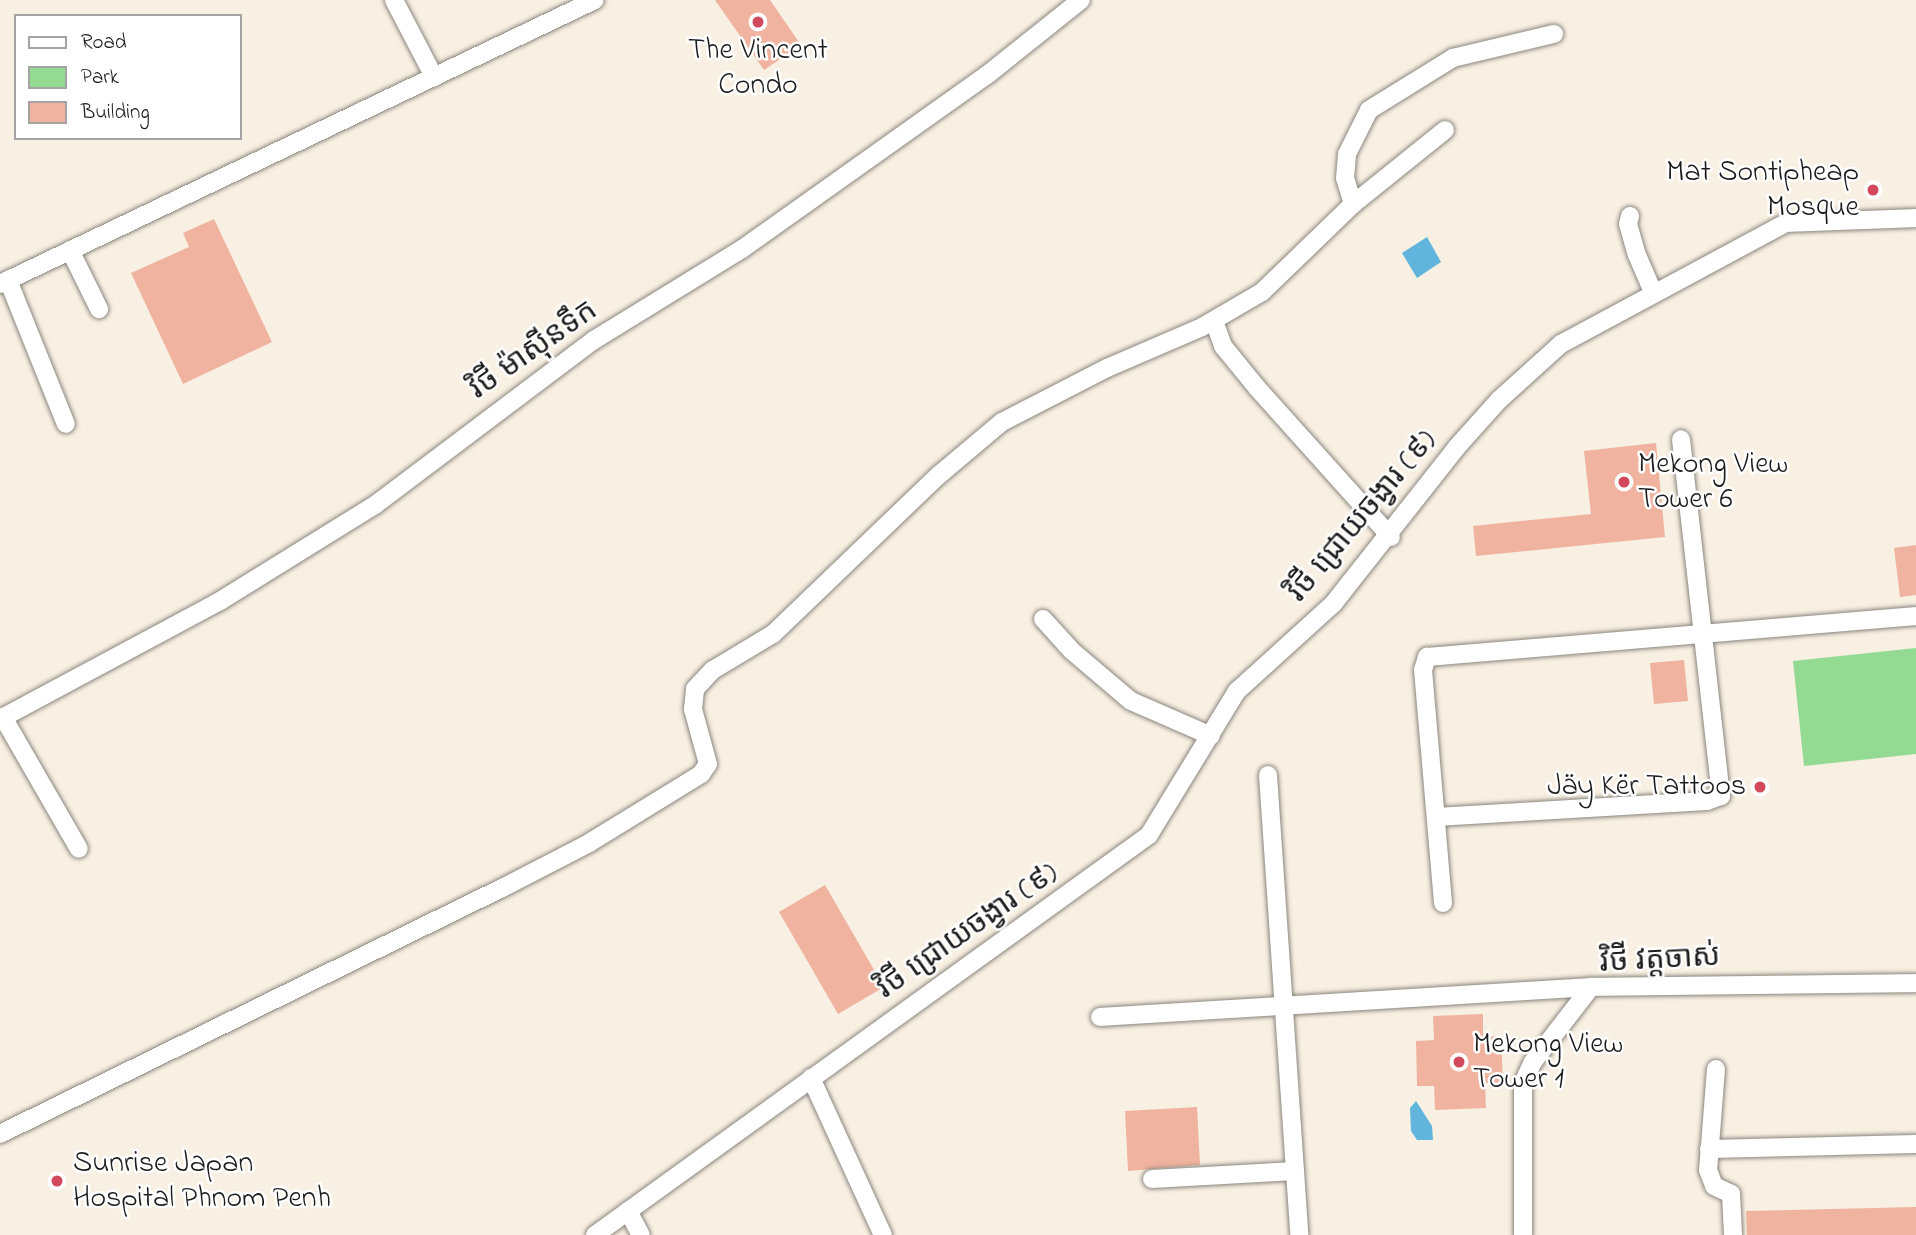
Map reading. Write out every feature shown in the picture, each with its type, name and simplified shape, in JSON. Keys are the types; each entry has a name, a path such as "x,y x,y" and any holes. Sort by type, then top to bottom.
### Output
{"street":[{"path":"394,0 434,77"},
{"path":"66,424 4,282 595,0"},
{"name":"វិថី ម៉ាស៊ីនទឹក","path":"1,718 220,601 375,505 594,340 742,249 987,75 1081,0"},
{"path":"1353,204 1345,178 1347,154 1370,110 1454,58 1554,34"},
{"path":"0,1134 502,888 589,843 701,774 708,764 692,709 695,689 713,670 773,634 939,475 1002,422 1107,368 1214,321 1262,292 1353,204 1445,130"},
{"path":"1630,216 1628,224 1637,255 1653,292"},
{"name":"វិថី ជ្រោយចង្វារ (៩)","path":"595,1235 1149,835 1242,685 1333,604 1391,537 1456,448 1499,400 1561,344 1653,292 1786,223 1916,218"},
{"path":"70,250 99,309"},
{"path":"1214,321 1223,346 1258,389 1391,537"},
{"path":"1436,817 1707,801 1721,796 1681,439"},
{"path":"1443,904 1423,670 1427,657 1703,631 1916,616"},
{"path":"1043,619 1072,651 1131,701 1211,736"},
{"path":"1,718 79,849"},
{"path":"1268,775 1298,1235"},
{"name":"វិថី វត្តចាស់","path":"1523,1235 1523,1083 1533,1062 1591,987 1916,983"},
{"path":"1100,1017 1591,987"},
{"path":"1716,1069 1709,1180 1731,1194 1733,1235"},
{"path":"811,1078 883,1235"},
{"path":"1709,1149 1916,1144"},
{"path":"1152,1179 1295,1171"},
{"path":"628,1211 641,1235"}],"green space":[{"path":"1916,648 1916,754 1804,766 1793,661"}],"water":[{"path":"1427,237 1441,262 1417,278 1402,253"},
{"path":"1416,1101 1432,1126 1433,1140 1417,1140 1411,1131 1410,1108"}],"building":[{"name":"The Vincent Condo","path":"715,0 770,0 801,45 764,70"},
{"path":"214,219 272,342 183,384 131,273 189,247 183,233"},
{"name":"Mekong View Tower 6","path":"1656,443 1665,537 1476,556 1473,526 1591,514 1584,451"},
{"path":"1916,545 1916,595 1900,597 1894,548"},
{"path":"1684,660 1688,701 1654,704 1650,663"},
{"path":"825,885 884,987 838,1014 779,912"},
{"name":"Mekong View Tower 1","path":"1483,1014 1483,1037 1501,1036 1503,1083 1485,1083 1486,1108 1435,1110 1434,1086 1417,1086 1416,1041 1434,1040 1433,1016"},
{"path":"1197,1107 1200,1165 1128,1171 1125,1111"},
{"path":"1916,1207 1916,1235 1747,1235 1746,1211"}],"place":[{"name":"The Vincent Condo","path":"758,22"},
{"name":"Mat Sontipheap Mosque","path":"1873,190"},
{"name":"Mekong View Tower 6","path":"1624,482"},
{"name":"Jäy Kër Tattoos","path":"1760,787"},
{"name":"Mekong View Tower 1","path":"1459,1062"},
{"name":"Sunrise Japan Hospital Phnom Penh","path":"57,1181"}]}
